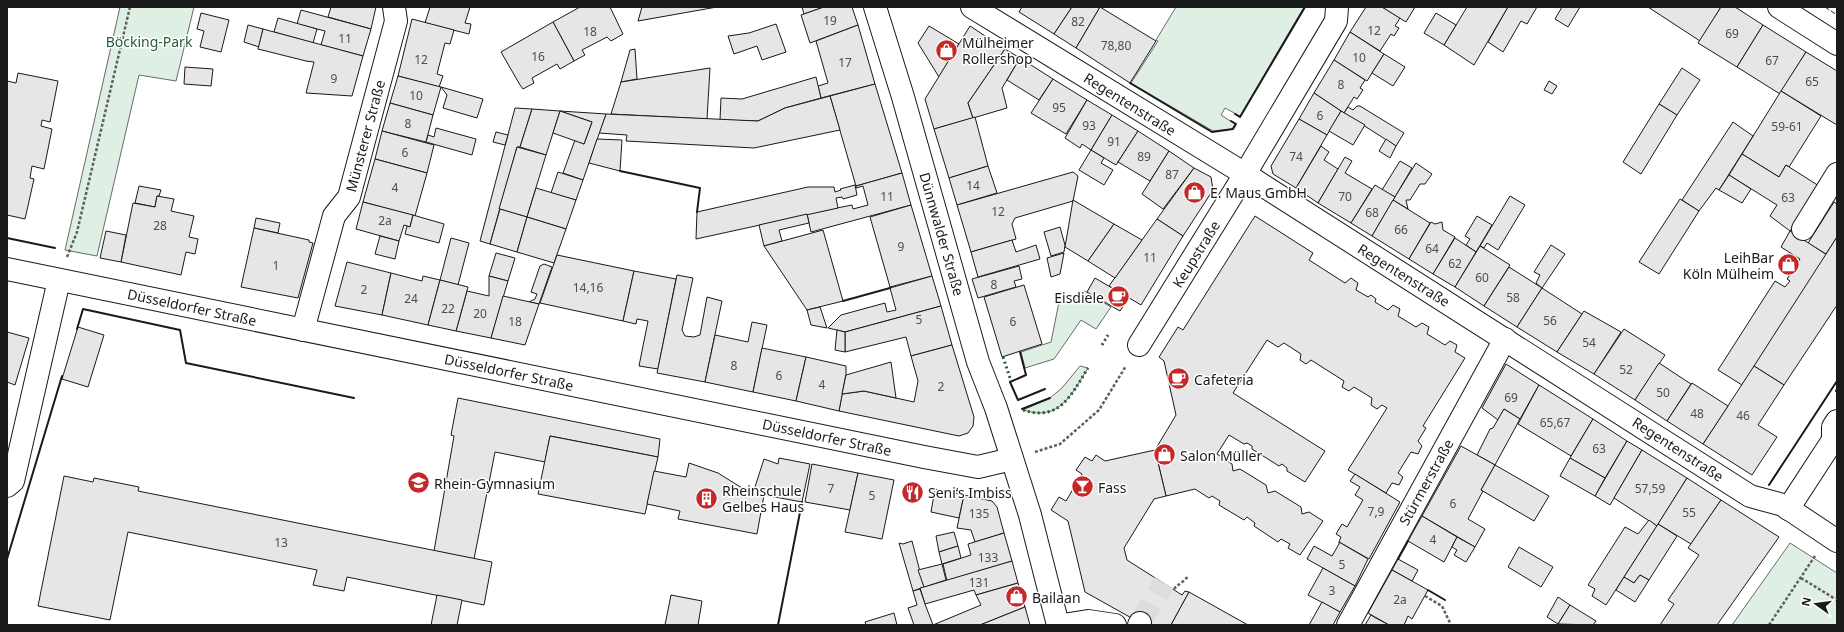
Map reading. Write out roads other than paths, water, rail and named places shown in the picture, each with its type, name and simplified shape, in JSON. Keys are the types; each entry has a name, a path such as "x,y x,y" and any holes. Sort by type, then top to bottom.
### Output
{"street":[{"name":"Münsterer Straße","path":"303,330 334,216 349,197 396,21 394,7"},
{"name":"Dünnwalder Straße","path":"875,7 903,97 978,362 1032,522 1058,625"},
{"name":"Regentenstraße","path":"972,7 1245,174 1750,496 1788,509 1833,538"},
{"name":"Keupstraße","path":"1139,345 1245,174 1336,21 1337,7"},
{"path":"1779,7 1837,44"},
{"path":"1803,229 1837,174"},
{"name":"Düsseldorfer Straße","path":"7,269 978,467 1012,459"},
{"path":"7,486 14,481 59,280"},
{"name":"Stürmerstraße","path":"1348,625 1505,339"},
{"path":"1788,509 1833,440 1833,427 1837,421"},
{"path":"1063,625 1088,620 1113,624"}],"tunnel":[{"path":"1140,623 1164,583"}],"place":[{"name":"Mülheimer Rollershop","path":"946,50"},
{"name":"E. Maus GmbH","path":"1194,192"},
{"name":"LeihBar Köln Mülheim","path":"1789,265"},
{"name":"Eisdiele","path":"1119,297"},
{"name":"Cafeteria","path":"1179,379"},
{"name":"Salon Müller","path":"1164,455"},
{"name":"Rhein-Gymnasium","path":"418,483"},
{"name":"Fass","path":"1082,487"},
{"name":"Seni‘s Imbiss","path":"912,492"},
{"name":"Rheinschule Gelbes Haus","path":"706,498"},
{"name":"Bailaan","path":"1016,597"}],"park label":[{"name":"Böcking-Park","path":"149,41"}]}
